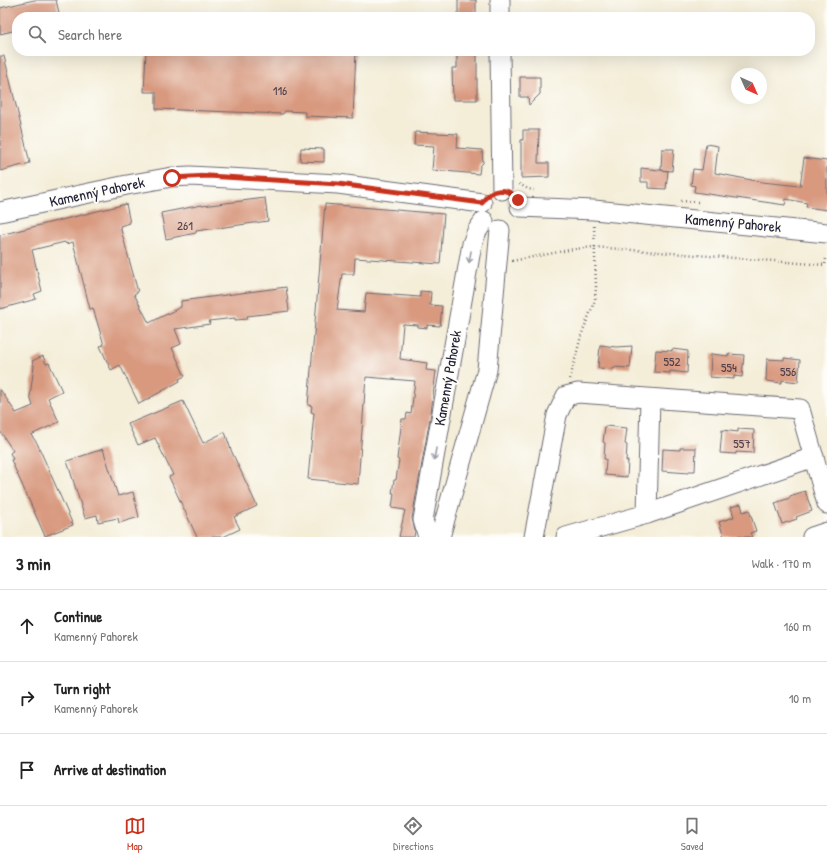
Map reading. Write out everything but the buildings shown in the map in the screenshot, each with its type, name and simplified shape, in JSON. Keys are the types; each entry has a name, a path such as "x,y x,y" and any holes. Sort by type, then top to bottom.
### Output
{"street":[{"path":"500,0 500,12"},
{"path":"489,218 508,228 516,223 520,215 518,200 509,185 500,56"},
{"name":"Kamenný Pahorek","path":"0,212 128,185 165,178 190,176 338,184 489,218"},
{"name":"Kamenný Pahorek","path":"440,537 487,370 498,260 489,218 490,193 509,185"},
{"name":"Kamenný Pahorek","path":"520,207 594,210 827,233"},
{"name":"Kamenný Pahorek","path":"428,537 423,520 472,244 477,231 489,218"},
{"path":"534,537 557,414 566,396 578,393 800,409 827,504"},
{"path":"647,514 650,399"},
{"path":"566,537 647,514 814,457"},
{"path":"812,537 827,532"}],"path":[{"path":"509,185 535,190"},
{"path":"677,200 701,203"},
{"path":"566,396 581,336 595,300 594,210"},
{"path":"498,260 507,262 574,249 594,247 825,265 827,258"}],"route":[{"path":"172,178 208,176 338,184 482,203 490,193 505,190 514,195 518,200"}]}
